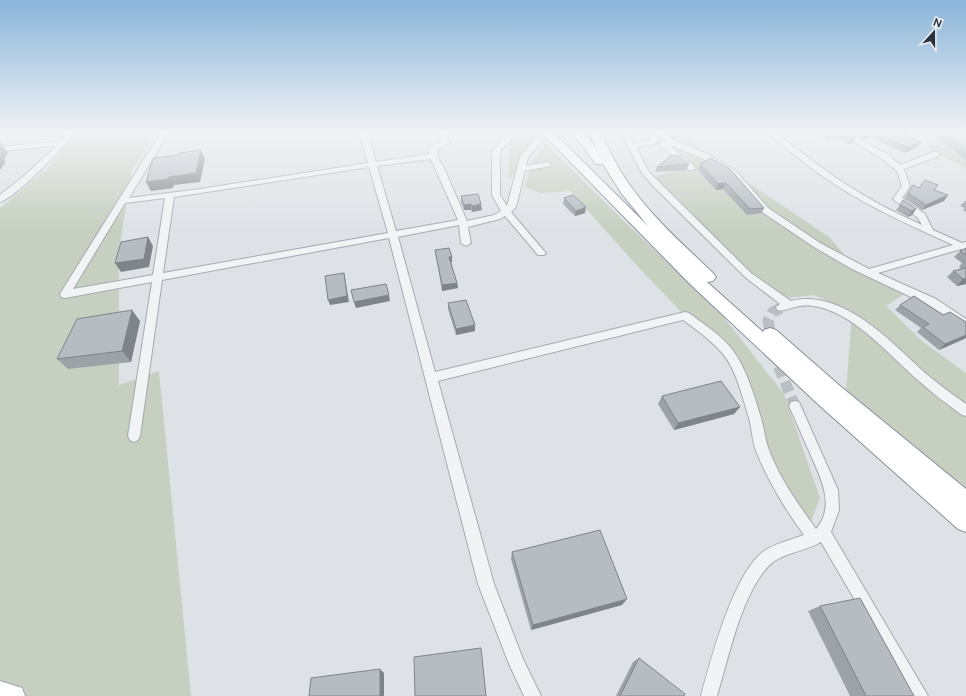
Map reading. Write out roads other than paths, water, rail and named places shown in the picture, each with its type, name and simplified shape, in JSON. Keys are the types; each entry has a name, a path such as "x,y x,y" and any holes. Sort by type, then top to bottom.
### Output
{"highway":[{"path":"582,164 613,187 694,279 814,390 966,521"},
{"path":"589,164 660,228 768,332 834,391 966,502"},
{"path":"604,164 613,187"}],"main road":[{"path":"0,692 14,696"}],"street":[{"path":"0,199 12,191 41,164"},
{"path":"145,164 65,294 463,222 464,225 497,218 512,207 522,164"},
{"path":"123,201 170,196 369,164"},
{"path":"372,164 393,235 486,584 517,664 533,696"},
{"path":"438,164 463,222 466,243"},
{"path":"496,164 496,195 506,212 541,253"},
{"path":"520,170 545,164"},
{"path":"642,164 646,173 656,184 748,275 784,306 801,303 815,304 831,308 849,316 866,327 922,377 966,411"},
{"path":"688,164 692,168"},
{"path":"719,164 733,173 765,210 817,245 868,273 932,302 966,324"},
{"path":"813,164 844,188 881,210 965,246"},
{"path":"895,164 902,170 906,186 897,199 922,216 929,231"},
{"path":"899,168 908,164"},
{"path":"134,436 170,196"},
{"path":"868,273 965,246"},
{"path":"431,378 685,316 711,336 729,353 738,371 757,424 761,446 772,473 782,492 818,535 920,696"},
{"path":"709,696 726,640 752,576 764,560 784,549 818,535 830,520 833,507 831,489 795,406"}],"tunnel":[{"path":"781,308 773,312 768,321 777,363 795,406"}]}
